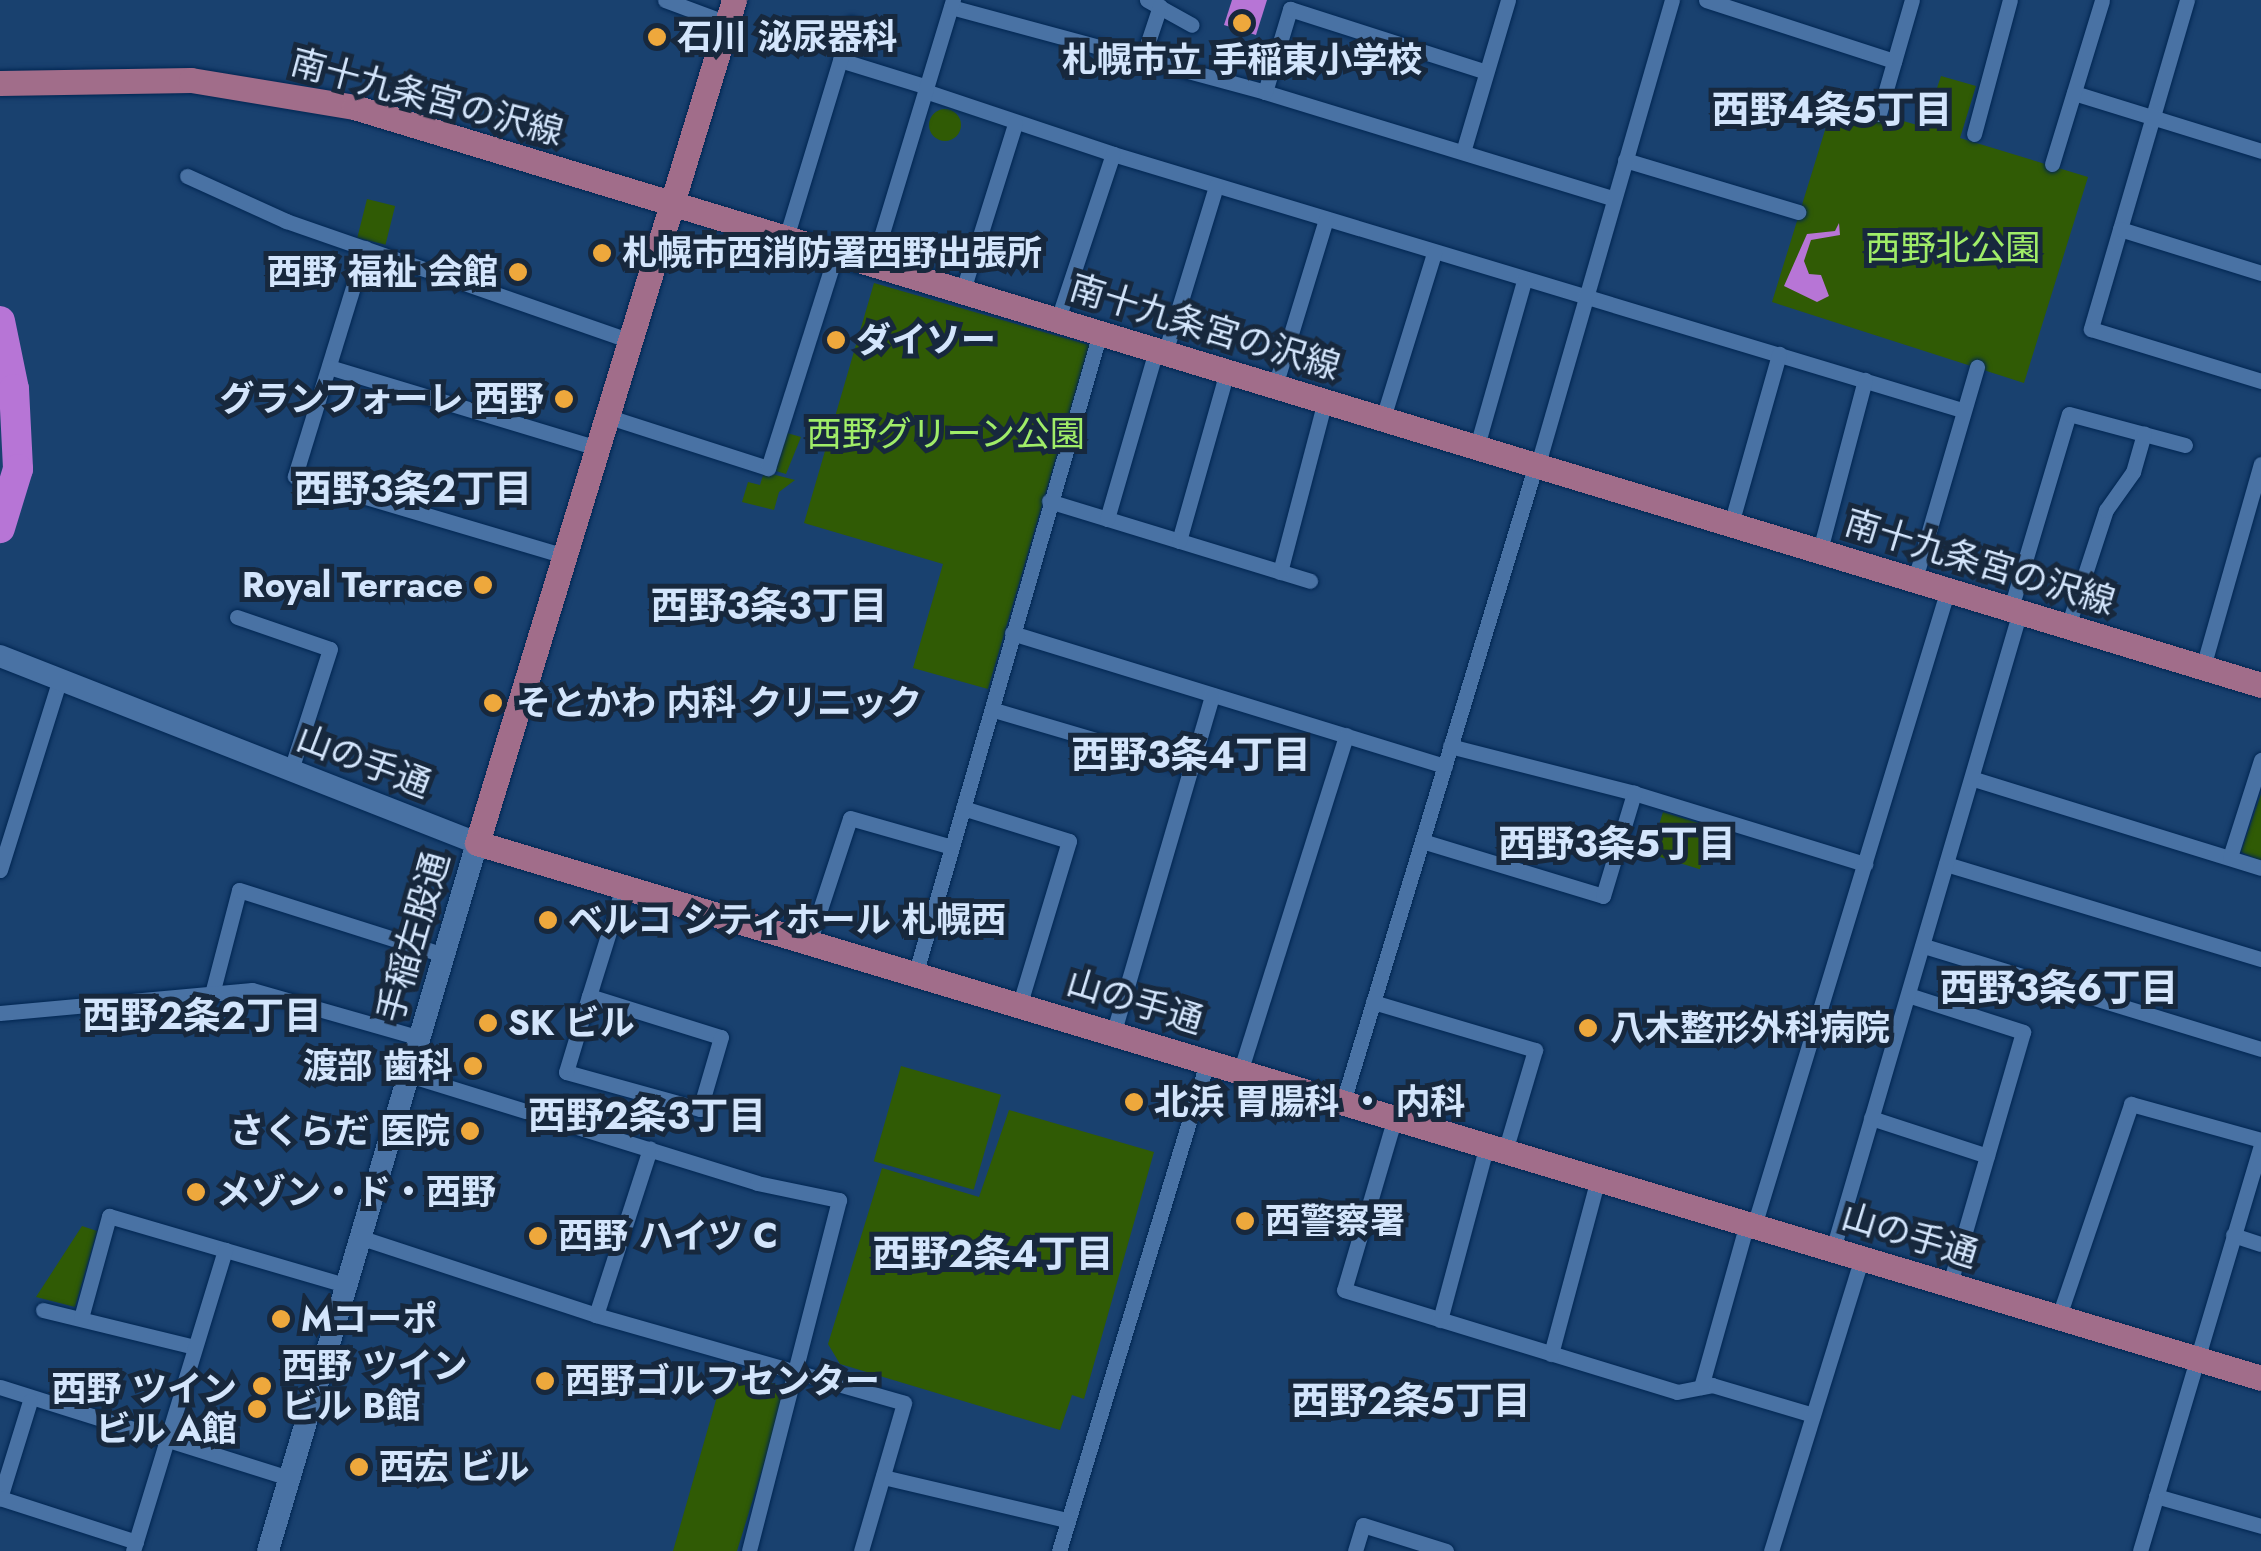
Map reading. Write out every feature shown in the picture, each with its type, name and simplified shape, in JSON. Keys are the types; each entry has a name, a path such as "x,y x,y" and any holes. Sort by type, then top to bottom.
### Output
{"main road":[{"name":"手稲左股通","path":"476,842 568,557 731,11"},
{"name":"南十九条宮の沢線","path":"0,83 62,78 191,80 354,106 2261,685"},
{"name":"山の手通","path":"476,842 2261,1378"}],"street":[{"path":"664,0 731,11"},
{"path":"1463,152 1508,0"},
{"path":"1342,1102 1537,464 1586,300 1611,198 1672,0"},
{"path":"1706,0 1894,62"},
{"path":"1879,114 1912,0"},
{"path":"1974,134 2010,0"},
{"path":"2052,164 2102,0"},
{"path":"2187,0 2092,329 2261,381"},
{"path":"1141,63 1153,3 1192,26"},
{"path":"872,263 952,4 1141,63 1265,92 1611,198"},
{"path":"1265,92 1290,9 1486,72"},
{"path":"786,238 852,24"},
{"path":"840,60 1014,124 1586,300 1962,410"},
{"path":"2074,93 2261,151"},
{"path":"963,290 1014,124"},
{"path":"1058,320 1113,154"},
{"path":"1625,160 1798,212"},
{"path":"187,176 365,248 633,342"},
{"path":"1107,519 1216,186"},
{"path":"1275,386 1326,220"},
{"path":"2120,229 2261,272"},
{"path":"365,248 295,476 568,557"},
{"path":"608,417 768,468 836,253"},
{"path":"1383,418 1434,253"},
{"path":"1478,446 1524,281"},
{"path":"916,972 1100,333"},
{"path":"1731,524 1779,354"},
{"path":"329,366 600,449"},
{"path":"1914,579 1977,368"},
{"path":"1179,541 1227,371"},
{"path":"1820,550 1865,380"},
{"path":"1280,572 1325,400"},
{"path":"1833,1248 1974,779 2069,414 2185,446"},
{"path":"2068,626 2106,510 2133,472 2144,434"},
{"path":"2204,667 2261,464"},
{"path":"1050,500 1310,581"},
{"path":"1701,1387 1948,589"},
{"path":"237,617 330,650 291,770"},
{"path":"1012,633 1445,766"},
{"name":"山の手通","path":"0,656 476,842"},
{"path":"0,870 60,680"},
{"path":"1114,1032 1212,695"},
{"path":"994,710 1191,768"},
{"path":"1240,1069 1346,735"},
{"path":"1450,746 1634,793 1865,864"},
{"path":"2230,857 2261,760"},
{"path":"1974,779 2261,868"},
{"path":"1422,841 1603,896 1634,793"},
{"path":"963,808 1069,841 1020,1004"},
{"path":"810,940 850,818 952,847"},
{"name":"手稲左股通","path":"268,1551 476,842"},
{"path":"1946,864 2261,958"},
{"path":"589,996 720,1037 700,1110 566,1072 589,996 624,887"},
{"path":"213,990 239,890 444,955"},
{"path":"1924,946 2261,1050"},
{"path":"0,1013 213,990 252,990 420,1038"},
{"path":"1908,995 2023,1032 1950,1284"},
{"path":"1373,1002 1535,1050 1496,1148 1440,1320"},
{"path":"1058,1551 1208,1060"},
{"path":"409,1075 650,1149 840,1200 798,1374 749,1551"},
{"path":"2059,1316 2131,1104 2261,1142 2140,1551"},
{"path":"1395,1118 1344,1290 1677,1392 1701,1387 1813,1415"},
{"path":"1871,1118 1987,1156"},
{"path":"596,1315 650,1149"},
{"path":"1551,1354 1598,1178"},
{"path":"81,1318 109,1216 348,1286"},
{"path":"2234,1235 2261,1244"},
{"path":"362,1238 596,1315 904,1403 861,1551"},
{"path":"30,1401 0,1498 134,1546 169,1443 225,1250"},
{"path":"1771,1551 1862,1257"},
{"path":"42,1310 195,1347"},
{"path":"0,1386 30,1401 291,1479"},
{"path":"882,1477 1066,1520"},
{"path":"2156,1496 2261,1526"},
{"path":"1355,1551 1363,1525 1446,1551"}],"green space":[{"name":"西野北公園","path":"1941,76 1976,86 1960,138 2088,177 2024,383 1772,302 1834,101 1924,127"},
{"path":"945,109 956,114 961,125 956,136 945,141 934,136 929,125 934,114"},
{"path":"367,199 395,206 385,245 357,238"},
{"name":"西野グリーン公園","path":"874,283 1089,345 988,689 913,668 943,564 804,523"},
{"path":"787,433 801,437 786,474 776,471"},
{"path":"764,472 795,480 779,492 774,510 742,502 748,482 760,485"},
{"path":"2261,794 2261,861 2241,852"},
{"path":"1663,812 1713,827 1700,869 1650,854"},
{"path":"901,1066 1001,1095 974,1190 874,1161"},
{"path":"1009,1110 1154,1152 1084,1399 1072,1395 1060,1430 840,1364 828,1344 882,1168 979,1197"},
{"path":"82,1226 97,1231 75,1307 36,1297"},
{"path":"726,1365 787,1389 737,1551 673,1551"}],"shaded area":[{"path":"1232,0 1267,0 1256,35 1224,25"},
{"path":"1839,223 1840,235 1811,240 1804,261 1809,274 1821,275 1829,296 1817,302 1784,286 1807,234 1835,231"}],"waterway":[{"path":"0,321 14,389 18,469 0,528"}],"place":[{"name":"札幌市立 手稲東小学校","path":"1242,23"},
{"name":"石川 泌尿器科","path":"657,37"},
{"name":"札幌市西消防署西野出張所","path":"602,253"},
{"name":"西野 福祉 会館","path":"518,272"},
{"name":"ダイソー","path":"836,340"},
{"name":"グランフォーレ 西野","path":"564,399"},
{"name":"Royal Terrace","path":"483,585"},
{"name":"そとかわ 内科 クリニック","path":"493,703"},
{"name":"ベルコ シティホール 札幌西","path":"548,920"},
{"name":"SK ビル","path":"488,1023"},
{"name":"八木整形外科病院","path":"1588,1028"},
{"name":"渡部 歯科","path":"473,1066"},
{"name":"北浜 胃腸科 ・ 内科","path":"1134,1102"},
{"name":"さくらだ 医院","path":"470,1131"},
{"name":"メゾン・ド・西野","path":"196,1192"},
{"name":"西警察署","path":"1245,1221"},
{"name":"西野 ハイツ C","path":"538,1236"},
{"name":"Mコーポ","path":"281,1319"},
{"name":"西野ゴルフセンター","path":"545,1381"},
{"name":"西野 ツイン ビル B館","path":"262,1386"},
{"name":"西野 ツイン ビル A館","path":"257,1409"},
{"name":"西宏 ビル","path":"359,1467"}],"district":[{"name":"西野4条5丁目","path":"1832,110"},
{"name":"西野3条2丁目","path":"413,489"},
{"name":"西野3条3丁目","path":"769,606"},
{"name":"西野3条4丁目","path":"1191,755"},
{"name":"西野3条5丁目","path":"1617,844"},
{"name":"西野3条6丁目","path":"2059,988"},
{"name":"西野2条2丁目","path":"202,1016"},
{"name":"西野2条3丁目","path":"647,1116"},
{"name":"西野2条4丁目","path":"993,1254"},
{"name":"西野2条5丁目","path":"1411,1401"}]}
